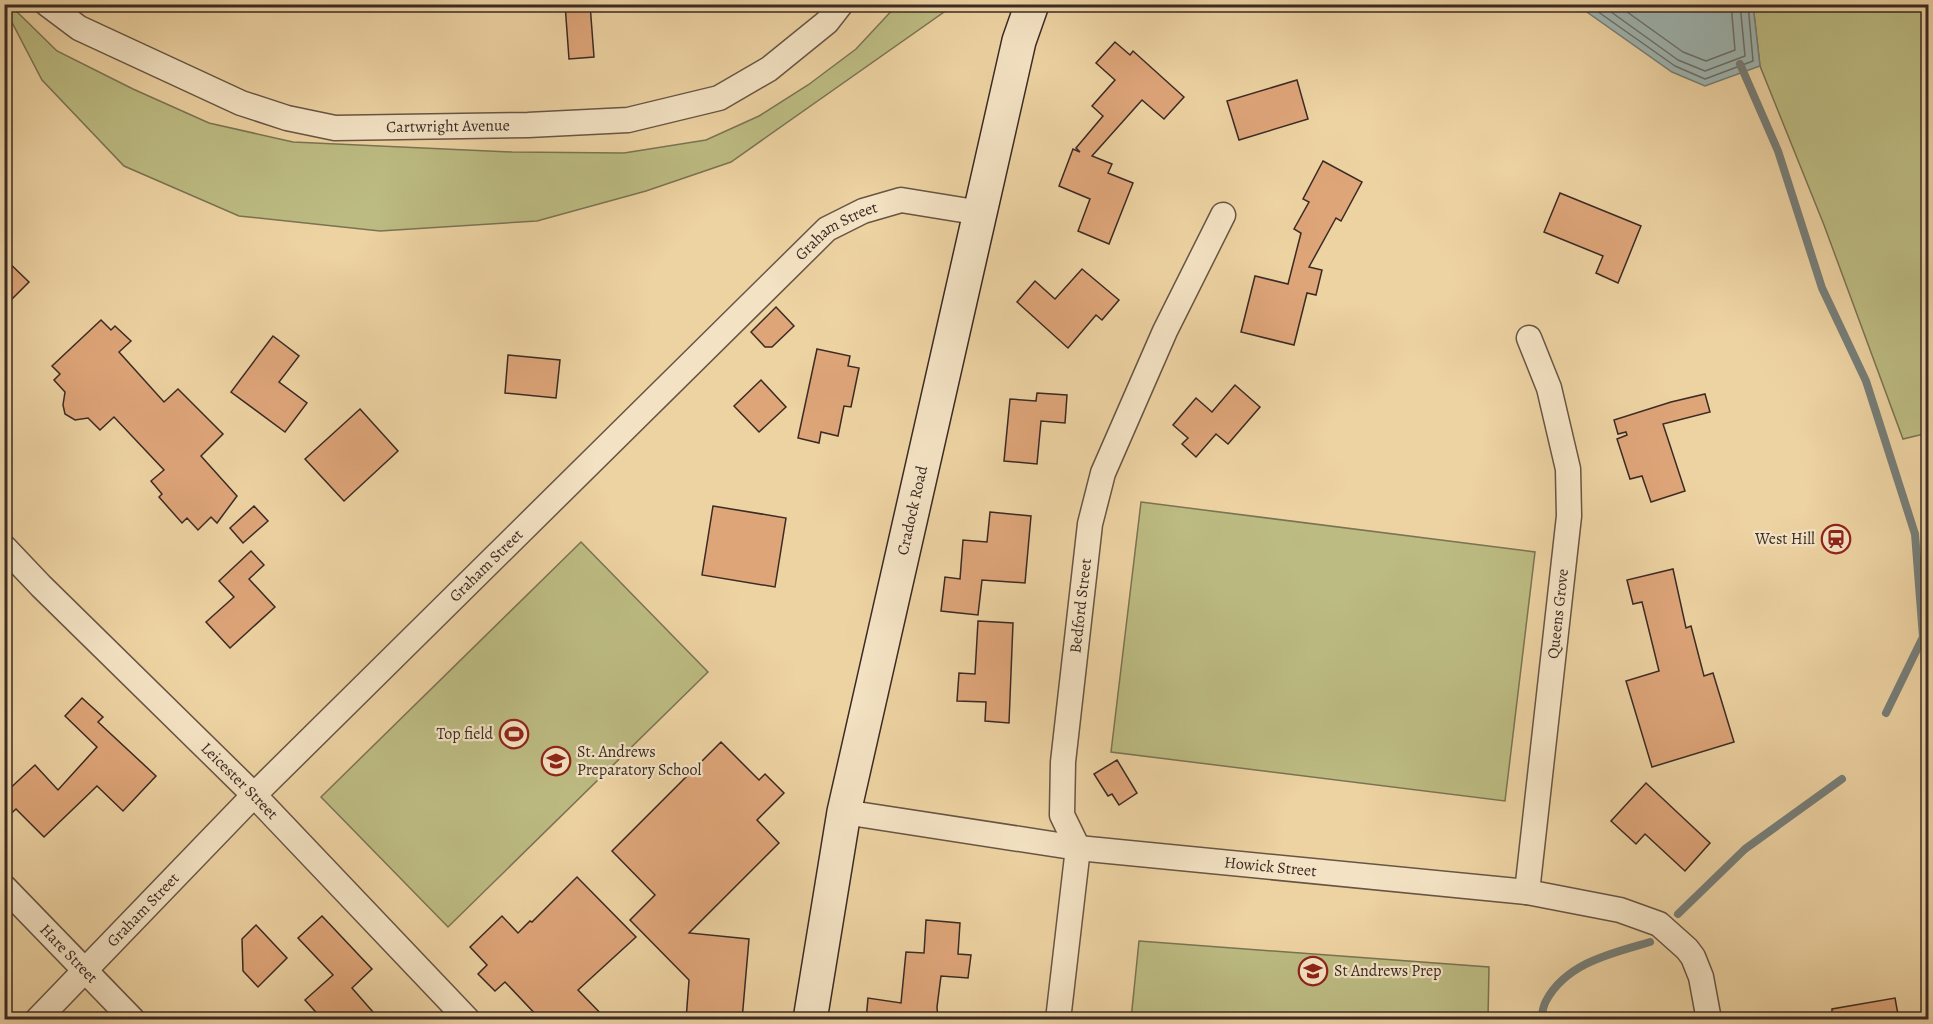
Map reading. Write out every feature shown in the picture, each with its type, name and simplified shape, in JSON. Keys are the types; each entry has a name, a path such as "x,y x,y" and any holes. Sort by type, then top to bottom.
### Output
{"main road":[{"name":"Cradock Road","path":"810,1020 844,812 1019,41 1032,4"}],"street":[{"name":"Cartwright Avenue","path":"47,4 79,28 241,103 287,118 335,128 528,125 628,120 719,98 769,69 827,22 841,4"},
{"name":"Graham Street","path":"37,1020 254,795 827,229 863,211 901,200 981,213"},
{"name":"Bedford Street","path":"1078,848 1062,815 1063,762 1090,524 1096,495 1103,473 1165,331 1223,215"},
{"name":"Queens Grove","path":"1527,892 1569,516 1568,469 1550,388 1529,338"},
{"name":"Leicester Street","path":"4,547 254,795 468,1020"},
{"name":"Howick Street","path":"844,812 1078,848 1527,892 1620,910 1659,924 1687,949 1701,977 1709,1020"},
{"path":"1058,1020 1078,848"},
{"name":"Hare Street","path":"4,887 133,1020"}],"shaded area":[{"path":"4,5 10,5 57,51 133,89 209,123 293,142 512,152 624,153 706,140 759,116 808,85 856,49 897,5 954,5 731,162 646,191 537,221 380,231 239,216 124,166 42,80"},
{"path":"1753,5 1928,5 1928,433 1903,439 1824,225 1760,66"},
{"path":"1141,502 1535,552 1505,801 1111,752"},
{"name":"Top field","path":"581,542 708,672 448,927 321,797"},
{"path":"1139,941 1489,967 1488,1019 1131,1019"}],"water":[{"path":"1577,5 1753,5 1760,66 1705,86 1672,72"}],"building":[{"path":"565,4 590,4 594,57 569,59"},
{"path":"1115,42 1130,55 1133,51 1184,97 1164,119 1142,100 1092,156 1112,164 1108,173 1133,183 1109,244 1078,231 1090,199 1059,186 1073,149 1080,152 1076,148 1103,116 1092,106 1115,80 1096,63"},
{"path":"1297,80 1308,119 1239,140 1227,101"},
{"path":"1323,161 1362,182 1341,221 1336,218 1309,267 1322,270 1316,295 1307,293 1294,345 1241,332 1255,276 1288,284 1301,233 1294,229 1309,202 1303,199"},
{"path":"1560,193 1641,226 1618,283 1596,273 1603,256 1544,232"},
{"path":"4,258 29,282 4,307"},
{"path":"1082,269 1119,300 1102,320 1096,315 1068,348 1017,302 1035,281 1055,299"},
{"path":"776,307 794,326 772,347 765,347 751,332"},
{"path":"101,320 111,330 115,326 131,341 119,352 164,402 178,389 223,434 201,456 237,496 217,523 211,517 198,530 187,518 182,523 159,497 162,494 151,481 164,470 114,417 100,430 88,418 75,420 65,414 63,405 65,392 54,380 60,374 52,366"},
{"path":"273,336 299,356 279,382 307,403 285,432 231,392"},
{"path":"817,349 850,356 848,366 859,368 851,407 844,406 838,436 821,432 819,443 798,438"},
{"path":"508,355 560,360 556,398 505,393"},
{"path":"761,380 786,407 759,432 734,406"},
{"path":"1235,385 1260,407 1228,444 1216,434 1196,457 1182,444 1188,438 1173,425 1196,398 1212,412"},
{"path":"1037,393 1067,395 1065,423 1041,421 1037,464 1004,461 1010,399 1036,401"},
{"path":"1705,394 1710,412 1663,424 1685,491 1651,502 1642,476 1630,479 1617,439 1627,435 1626,432 1618,434 1614,420"},
{"path":"360,409 398,451 344,501 305,459"},
{"path":"254,506 268,521 243,543 230,528"},
{"path":"713,506 786,518 775,587 702,575"},
{"path":"990,512 1031,516 1025,583 982,580 978,615 941,611 945,577 960,579 963,540 987,542"},
{"path":"251,551 264,565 249,579 275,607 230,648 206,622 234,597 219,581"},
{"path":"1673,569 1686,628 1691,626 1704,676 1713,673 1734,742 1652,767 1626,681 1659,671 1642,602 1633,604 1627,580"},
{"path":"978,621 1013,623 1009,723 985,721 986,702 957,701 959,673 975,674"},
{"path":"82,698 103,717 98,722 156,776 123,811 97,786 44,837 16,809 4,820 4,794 35,765 58,790 97,747 65,716"},
{"path":"721,742 759,780 765,774 784,793 757,820 779,843 689,933 749,939 742,1020 686,1020 689,980 630,920 655,895 612,851"},
{"path":"1117,760 1137,793 1119,805 1112,794 1108,796 1094,774"},
{"path":"1646,783 1710,843 1685,871 1645,834 1636,844 1611,821"},
{"path":"577,877 636,937 578,990 607,1020 541,1020 505,982 495,991 478,974 487,965 470,947 502,916 518,933"},
{"path":"322,916 372,969 352,988 380,1020 323,1020 305,1000 333,975 298,938"},
{"path":"926,920 960,923 958,954 971,955 968,978 941,976 937,1007 938,1020 866,1020 868,998 901,1003 906,952 924,953"},
{"path":"256,925 287,958 258,987 243,971 242,939"},
{"path":"1895,998 1899,1020 1832,1020 1832,1009"}],"waterway":[{"path":"1740,64 1778,151 1822,288 1866,381 1915,534 1923,637 1886,713"},
{"path":"1678,914 1745,849 1842,779"},
{"path":"1541,1020 1546,1001 1565,977 1591,961 1650,942"}],"place":[{"name":"West Hill","path":"1836,539"},
{"name":"Top field","path":"514,734"},
{"name":"St. Andrews Preparatory School","path":"556,761"},
{"name":"St Andrews Prep","path":"1313,971"}]}
